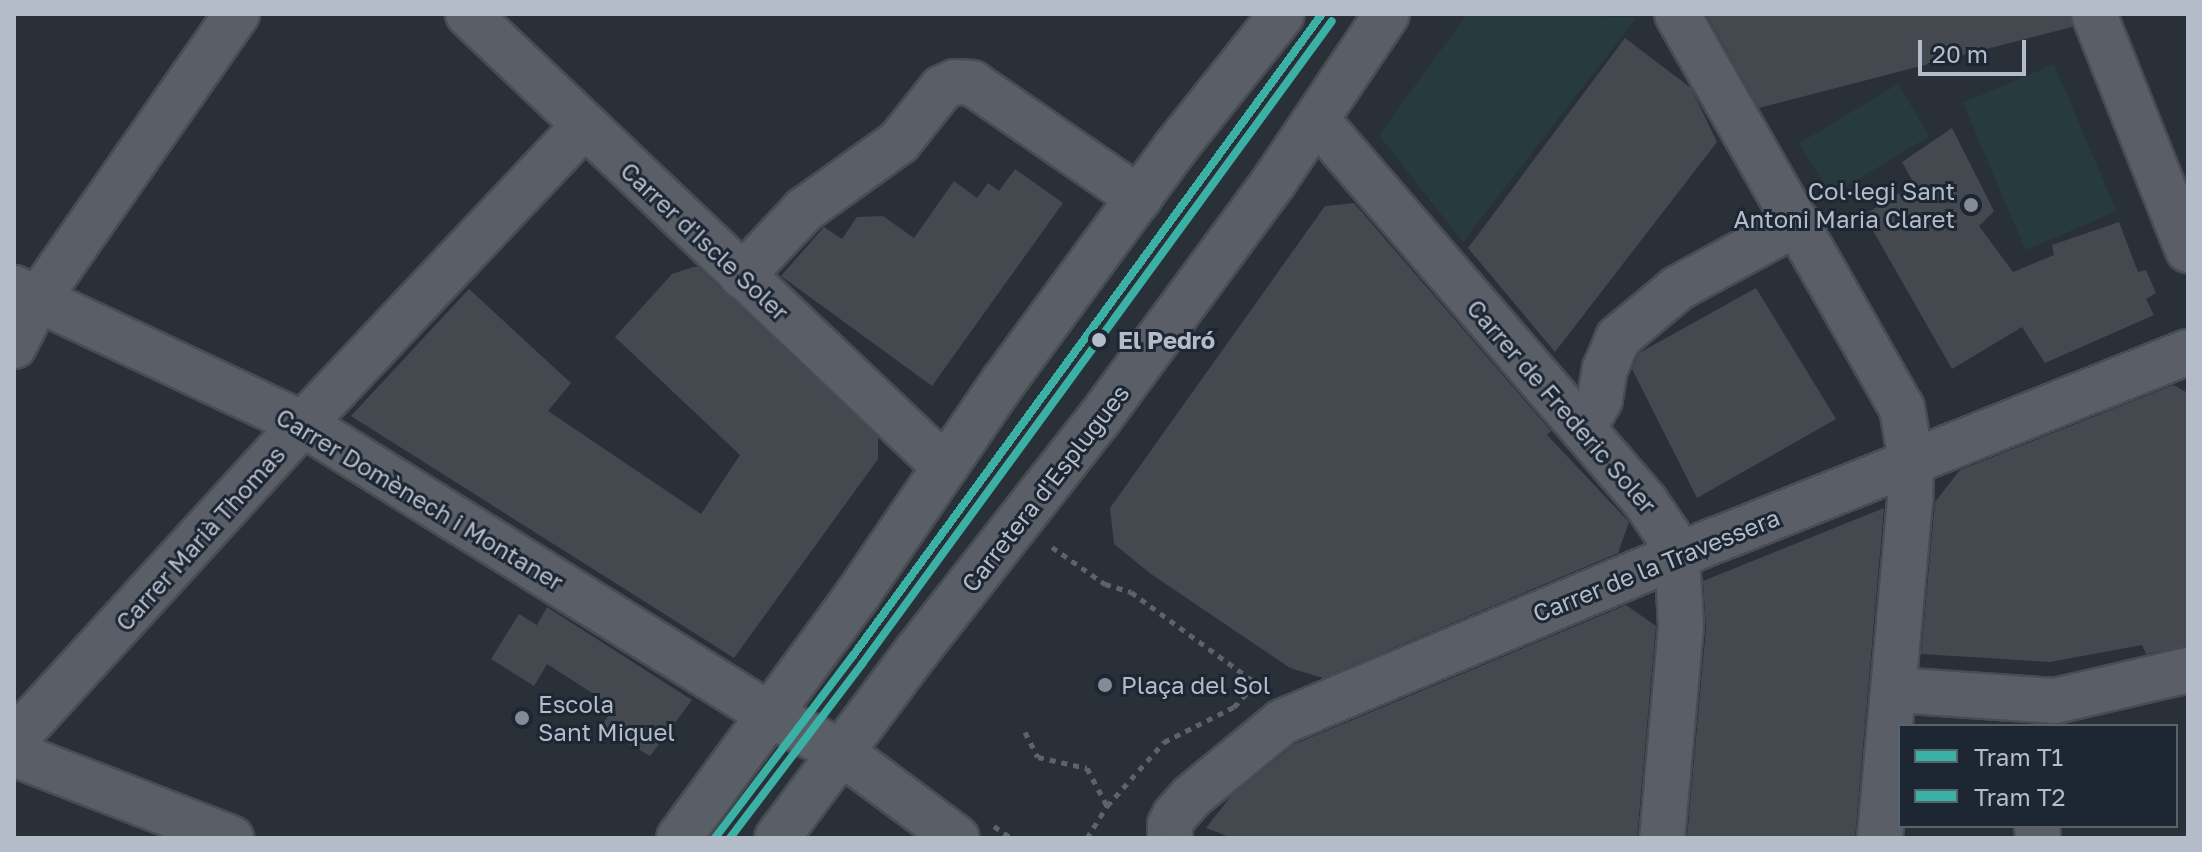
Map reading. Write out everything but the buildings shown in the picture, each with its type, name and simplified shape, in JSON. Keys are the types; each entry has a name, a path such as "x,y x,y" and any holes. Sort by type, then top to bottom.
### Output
{"street":[{"path":"14,346 26,294 237,14"},
{"name":"Carrer d'Iscle Soler","path":"468,14 944,466"},
{"path":"679,838 858,594 944,466 1139,198 1282,14"},
{"name":"Carretera d'Esplugues","path":"777,838 1047,489 1317,120 1387,14"},
{"path":"1677,14 1902,408 1911,461 1895,690 1880,838"},
{"path":"2094,14 2188,250"},
{"path":"742,276 804,210 899,142 942,88 955,82 972,83 1139,198"},
{"name":"Carrer de Frederic Soler","path":"1317,120 1658,518 1677,556 1681,626 1662,838"},
{"name":"Carrer Marià Thomas","path":"14,740 303,424 584,126"},
{"path":"1583,429 1600,399 1605,369 1618,338 1678,288 1797,223"},
{"name":"Carrer Domènech i Montaner","path":"26,294 303,424 770,715"},
{"name":"Carrer de la Travessera","path":"1170,838 1170,825 1175,815 1191,797 1282,722 1677,556 2188,352"},
{"path":"1895,690 2021,713 2055,701 2188,670"},
{"path":"770,715 841,752 957,838"},
{"path":"14,754 231,838"}],"path":[{"path":"1052,547 1105,584 1131,592 1256,683 1270,684"},
{"path":"1087,838 1107,806 1164,742 1234,707 1256,683"},
{"path":"1025,732 1038,757 1087,768 1107,806"}],"green space":[{"path":"1467,14 1637,17 1463,242 1379,135"},
{"path":"2054,64 2117,211 2025,250 1963,103"},
{"path":"1898,84 1929,136 1831,196 1799,143"}],"tram line":[{"name":"T1","path":"715,838 852,657 1322,14"},
{"name":"T2","path":"730,838 862,664 1332,21"}],"place":[{"name":"Col·legi Sant Antoni Maria Claret","path":"1971,205"},
{"name":"El Pedró","path":"1099,340"},
{"name":"Plaça del Sol","path":"1105,685"},
{"name":"Escola Sant Miquel","path":"522,718"}]}
